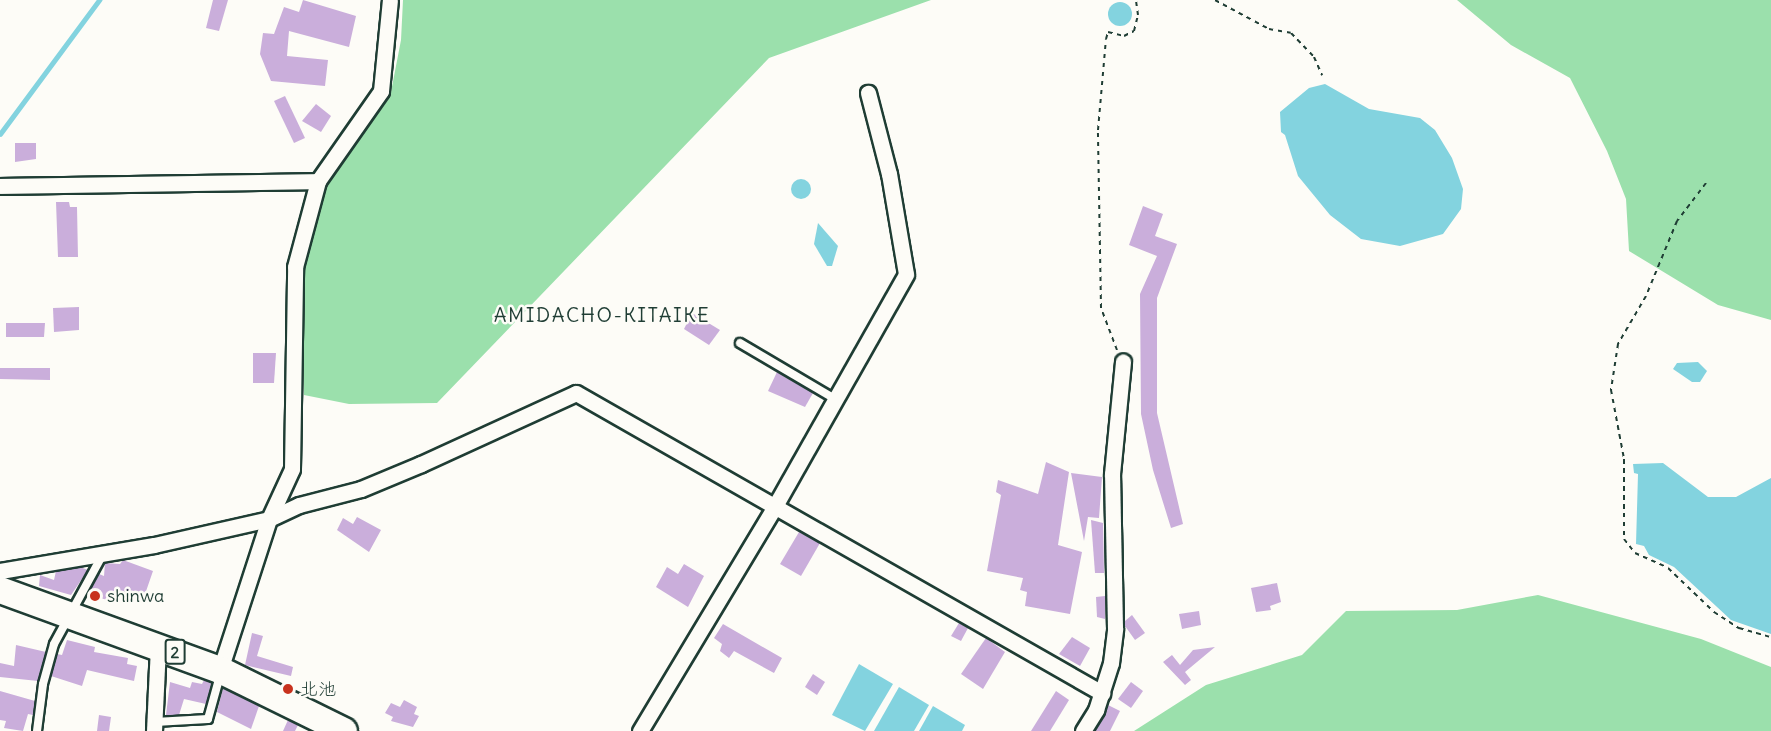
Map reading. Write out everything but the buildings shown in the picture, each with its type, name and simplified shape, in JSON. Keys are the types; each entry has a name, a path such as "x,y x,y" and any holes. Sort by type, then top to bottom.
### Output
{"highway":[{"name":"2","path":"0,590 158,645 344,731"}],"street":[{"path":"220,674 269,519 292,469 295,267 318,181 381,91 390,0"},
{"path":"640,731 774,506 906,274 889,174 868,93"},
{"path":"0,186 318,181"},
{"path":"1083,731 1102,693 1111,663 1115,628 1112,474 1123,362"},
{"path":"0,571 104,553 269,519 299,505 361,489 576,393 1102,693"},
{"path":"154,726 158,645"}],"lane":[{"path":"740,342 835,399"},
{"path":"37,731 48,658 104,553"},
{"path":"154,726 208,719 220,674"}],"path":[{"path":"1123,362 1101,308 1097,170 1106,39 1108,32 1124,36 1134,31 1138,15 1136,0"},
{"path":"1215,0 1269,29 1291,33 1314,57 1322,75"},
{"path":"1706,183 1677,221 1646,296 1618,344 1611,390 1624,459 1624,539 1635,553 1668,568 1714,612 1739,628 1771,637"}],"green space":[{"path":"403,0 931,0 769,58 437,403 349,404 304,395 302,272 324,185 390,97 401,40"},
{"path":"1457,0 1771,0 1771,320 1718,305 1629,251 1626,199 1607,151 1570,78 1511,45"},
{"path":"1538,595 1701,639 1771,667 1771,731 1134,731 1206,685 1302,655 1346,611 1457,610"}],"water":[{"path":"1120,2 1129,5 1132,14 1129,23 1120,26 1111,23 1108,14 1111,5"},
{"path":"1325,84 1369,109 1420,118 1435,130 1452,158 1463,189 1461,209 1443,234 1400,246 1361,239 1330,215 1298,176 1285,135 1281,132 1280,112 1309,88"},
{"path":"801,179 808,182 811,189 808,196 801,199 794,196 791,189 794,182"},
{"path":"818,223 838,246 832,266 827,266 814,244"},
{"path":"1698,362 1707,371 1700,382 1692,382 1673,369 1677,363"},
{"path":"1663,463 1708,497 1736,497 1771,478 1771,634 1731,620 1674,567 1649,555 1644,546 1636,544 1638,474 1634,473 1633,464"},
{"path":"859,664 893,684 865,731 832,715"},
{"path":"899,687 929,705 914,731 874,731"},
{"path":"933,706 965,725 962,731 919,731"}],"waterway":[{"path":"0,134 99,0"}],"place":[{"name":"shinwa","path":"95,596"},
{"name":"北池","path":"288,689"}],"district":[{"name":"AMIDACHO-KITAIKE","path":"602,314"}]}
